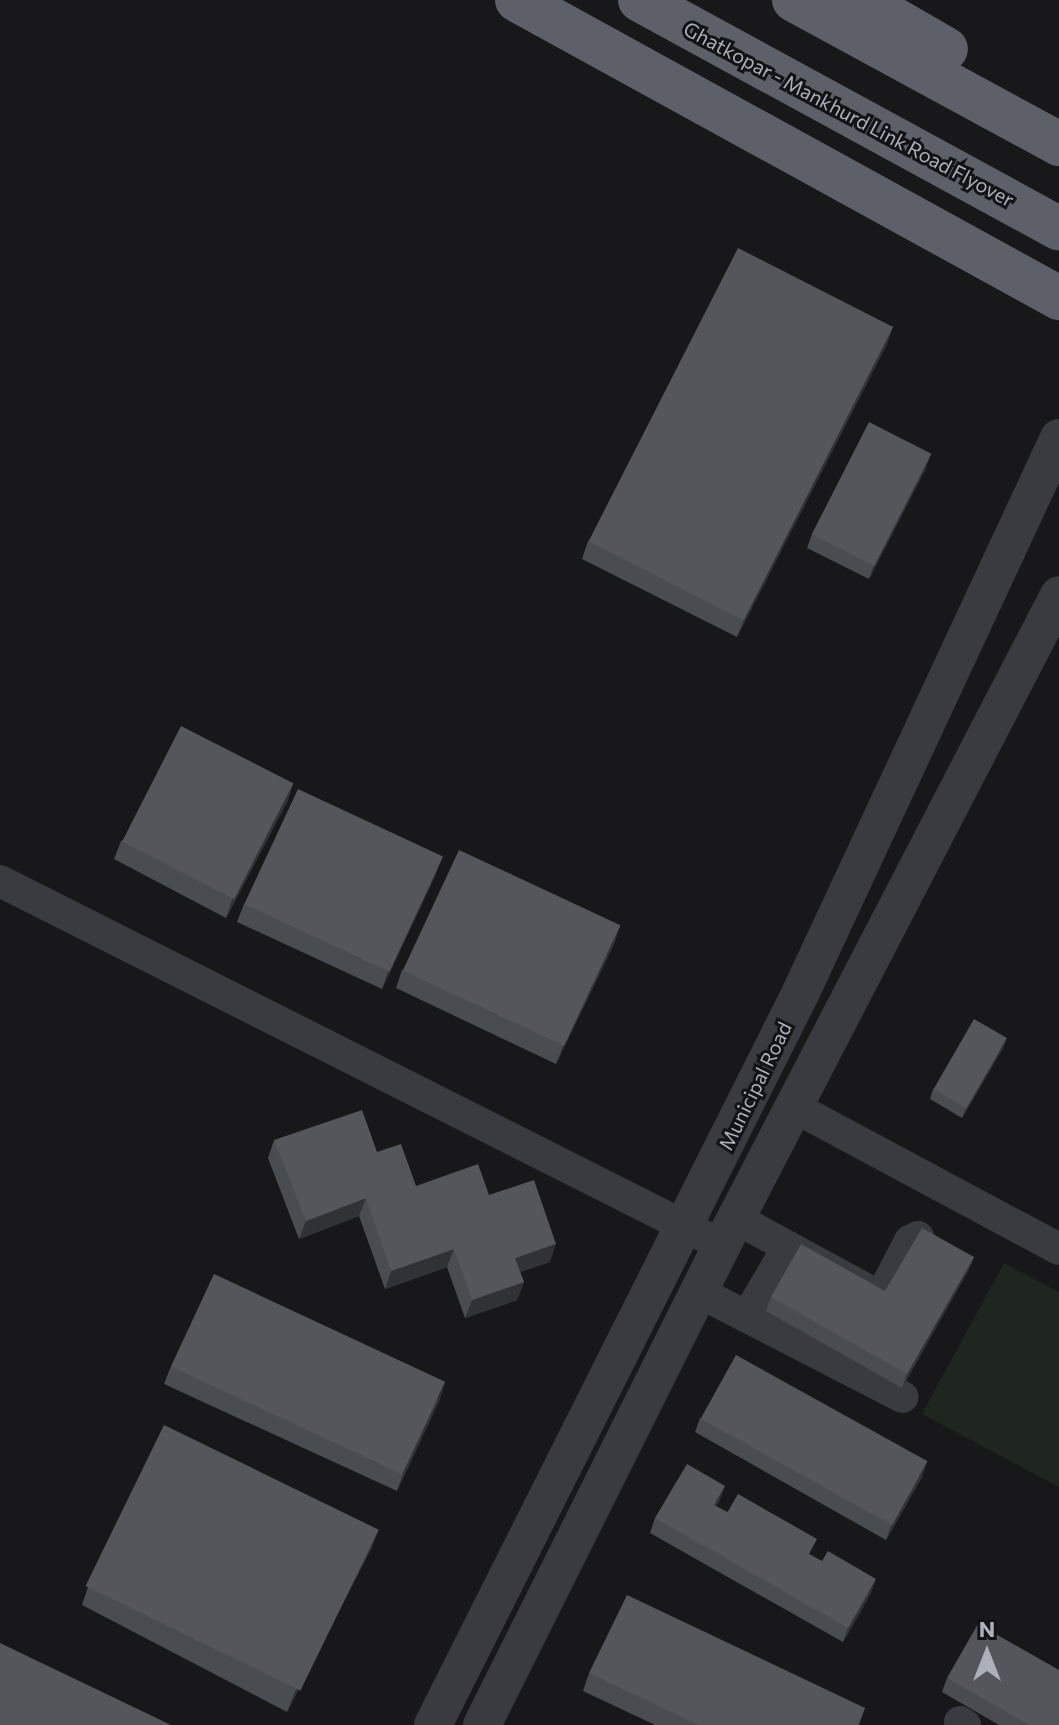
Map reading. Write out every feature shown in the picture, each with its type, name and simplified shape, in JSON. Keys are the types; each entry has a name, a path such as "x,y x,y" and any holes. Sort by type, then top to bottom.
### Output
{"highway":[{"path":"517,0 1059,298"},
{"name":"Ghatkopar - Mankhurd Link Road Flyover","path":"640,0 1059,228"},
{"path":"794,0 1059,144"},
{"path":"861,0 1059,114"}],"street":[{"name":"Municipal Road","path":"433,1725 801,992 1059,438"},
{"path":"482,1725 699,1292 1059,595"},
{"path":"3,891 686,1225 730,1232 788,1247 873,1293 885,1289 910,1241 918,1237"},
{"path":"796,1108 1059,1249"},
{"path":"747,1317 788,1247"},
{"path":"699,1292 902,1397"}],"shaded area":[{"path":"1004,1263 1059,1292 1059,1487 922,1414"}],"building":[{"path":"738,248 893,327 744,620 589,541"},
{"path":"869,422 931,454 874,566 812,534"},
{"path":"181,726 293,783 234,899 122,842"},
{"path":"298,789 443,857 389,972 244,904"},
{"path":"459,850 620,925 564,1046 403,971"},
{"path":"974,1019 1007,1038 966,1108 934,1089"},
{"path":"362,1110 377,1152 401,1144 416,1186 478,1164 489,1195 534,1180 556,1244 515,1258 524,1282 472,1300 454,1249 391,1271 366,1198 306,1221 274,1140"},
{"path":"922,1228 974,1257 907,1374 771,1297 801,1244 885,1291"},
{"path":"214,1274 445,1382 402,1474 171,1366"},
{"path":"736,1355 928,1461 892,1525 701,1419"},
{"path":"164,1425 379,1530 300,1691 86,1586"},
{"path":"687,1464 725,1486 714,1505 727,1513 738,1494 817,1539 809,1554 822,1561 828,1551 876,1579 848,1628 655,1518"},
{"path":"627,1595 865,1708 857,1725 699,1725 589,1673"},
{"path":"978,1624 1059,1670 1059,1725 1029,1725 947,1678"},
{"path":"0,1643 171,1725 0,1725"}]}
